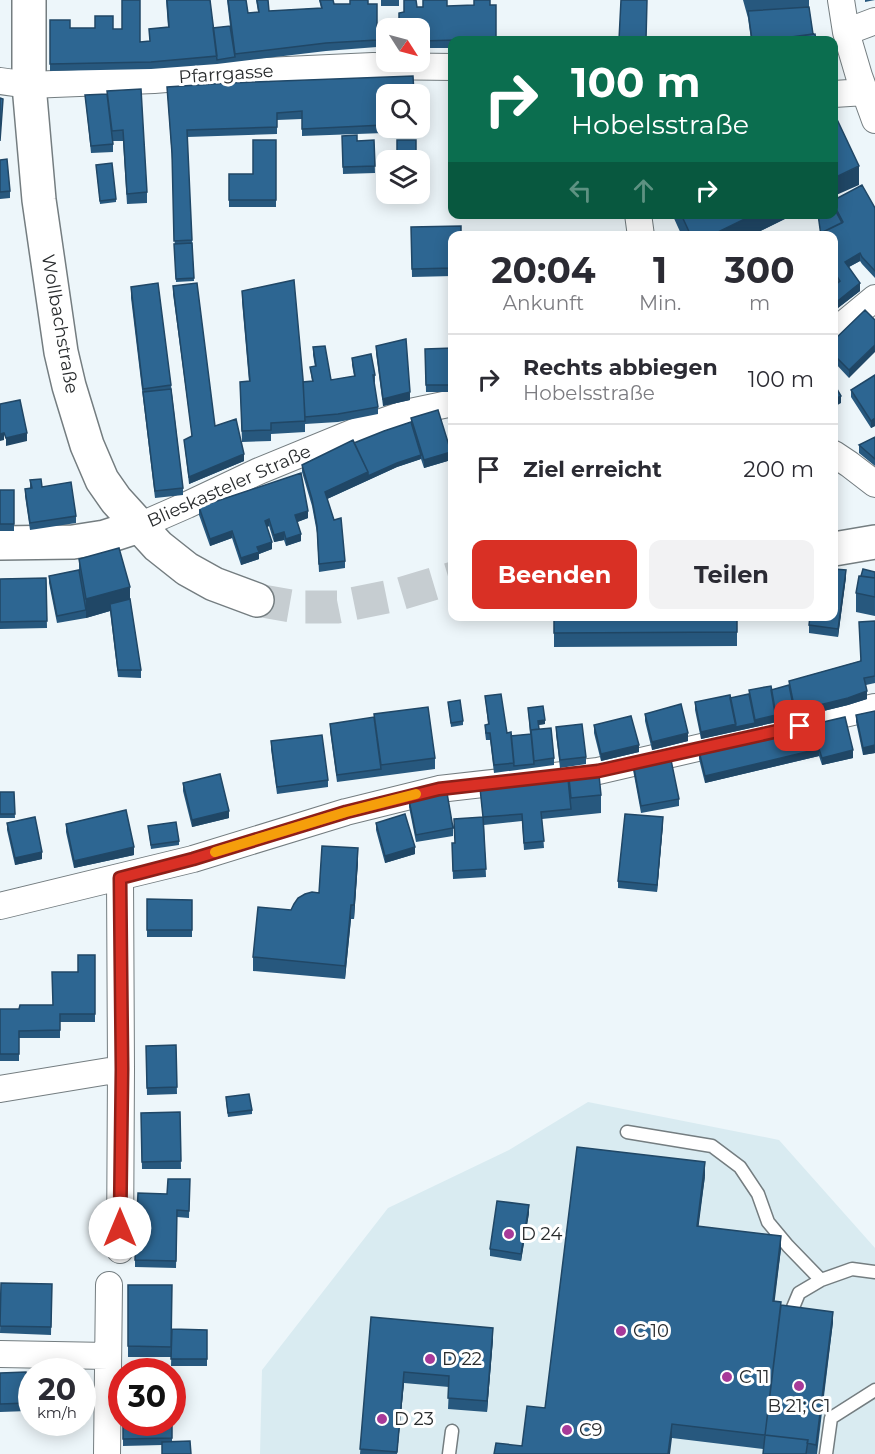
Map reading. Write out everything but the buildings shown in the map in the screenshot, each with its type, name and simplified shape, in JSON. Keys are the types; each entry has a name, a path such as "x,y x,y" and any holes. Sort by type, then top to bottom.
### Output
{"street":[{"name":"Wollbachstraße","path":"29,0 15,83 39,200 61,352 87,445 102,480 116,500 158,546 187,569 214,584 257,600"},
{"path":"841,0 846,32 875,120"},
{"path":"846,32 875,21"},
{"name":"Pfarrgasse","path":"15,83 154,80 265,71 373,66 448,67"},
{"path":"838,94 865,92"},
{"path":"838,329 875,298"},
{"name":"Blieskasteler Straße","path":"0,543 73,542 105,537 139,526 260,471 364,428 410,412 448,405"},
{"path":"838,457 875,484"},
{"path":"838,548 875,542"},
{"path":"0,906 193,859 346,812 439,789 598,771 875,707"},
{"path":"120,878 122,1069 120,1250"},
{"path":"0,1089 122,1069"},
{"path":"107,1454 109,1285"},
{"path":"0,1353 108,1356"}],"lane":[{"path":"627,1132 712,1146 740,1167 758,1194 768,1222 821,1280"},
{"path":"789,1317 799,1293 821,1280 852,1269 875,1272"},
{"path":"826,1454 831,1418 875,1390"},
{"path":"449,1454 452,1431"}],"shaded area":[{"path":"588,1102 779,1140 875,1248 875,1454 260,1454 262,1370 388,1208 509,1150"}],"tunnel":[{"path":"257,600 297,607 337,607 396,595 448,579"}],"slow traffic":[{"path":"215,852 346,812 416,794"}],"place":[{"name":"D 24","path":"509,1234"},
{"name":"C 10","path":"621,1331"},
{"name":"D 22","path":"430,1359"},
{"name":"C 11","path":"727,1377"},
{"name":"B 21; C1","path":"799,1386"},
{"name":"D 23","path":"382,1419"},
{"name":"C9","path":"567,1430"}],"route":[{"path":"120,1228 122,1069 120,878 193,859 346,812 439,789 598,771 800,726"}]}
